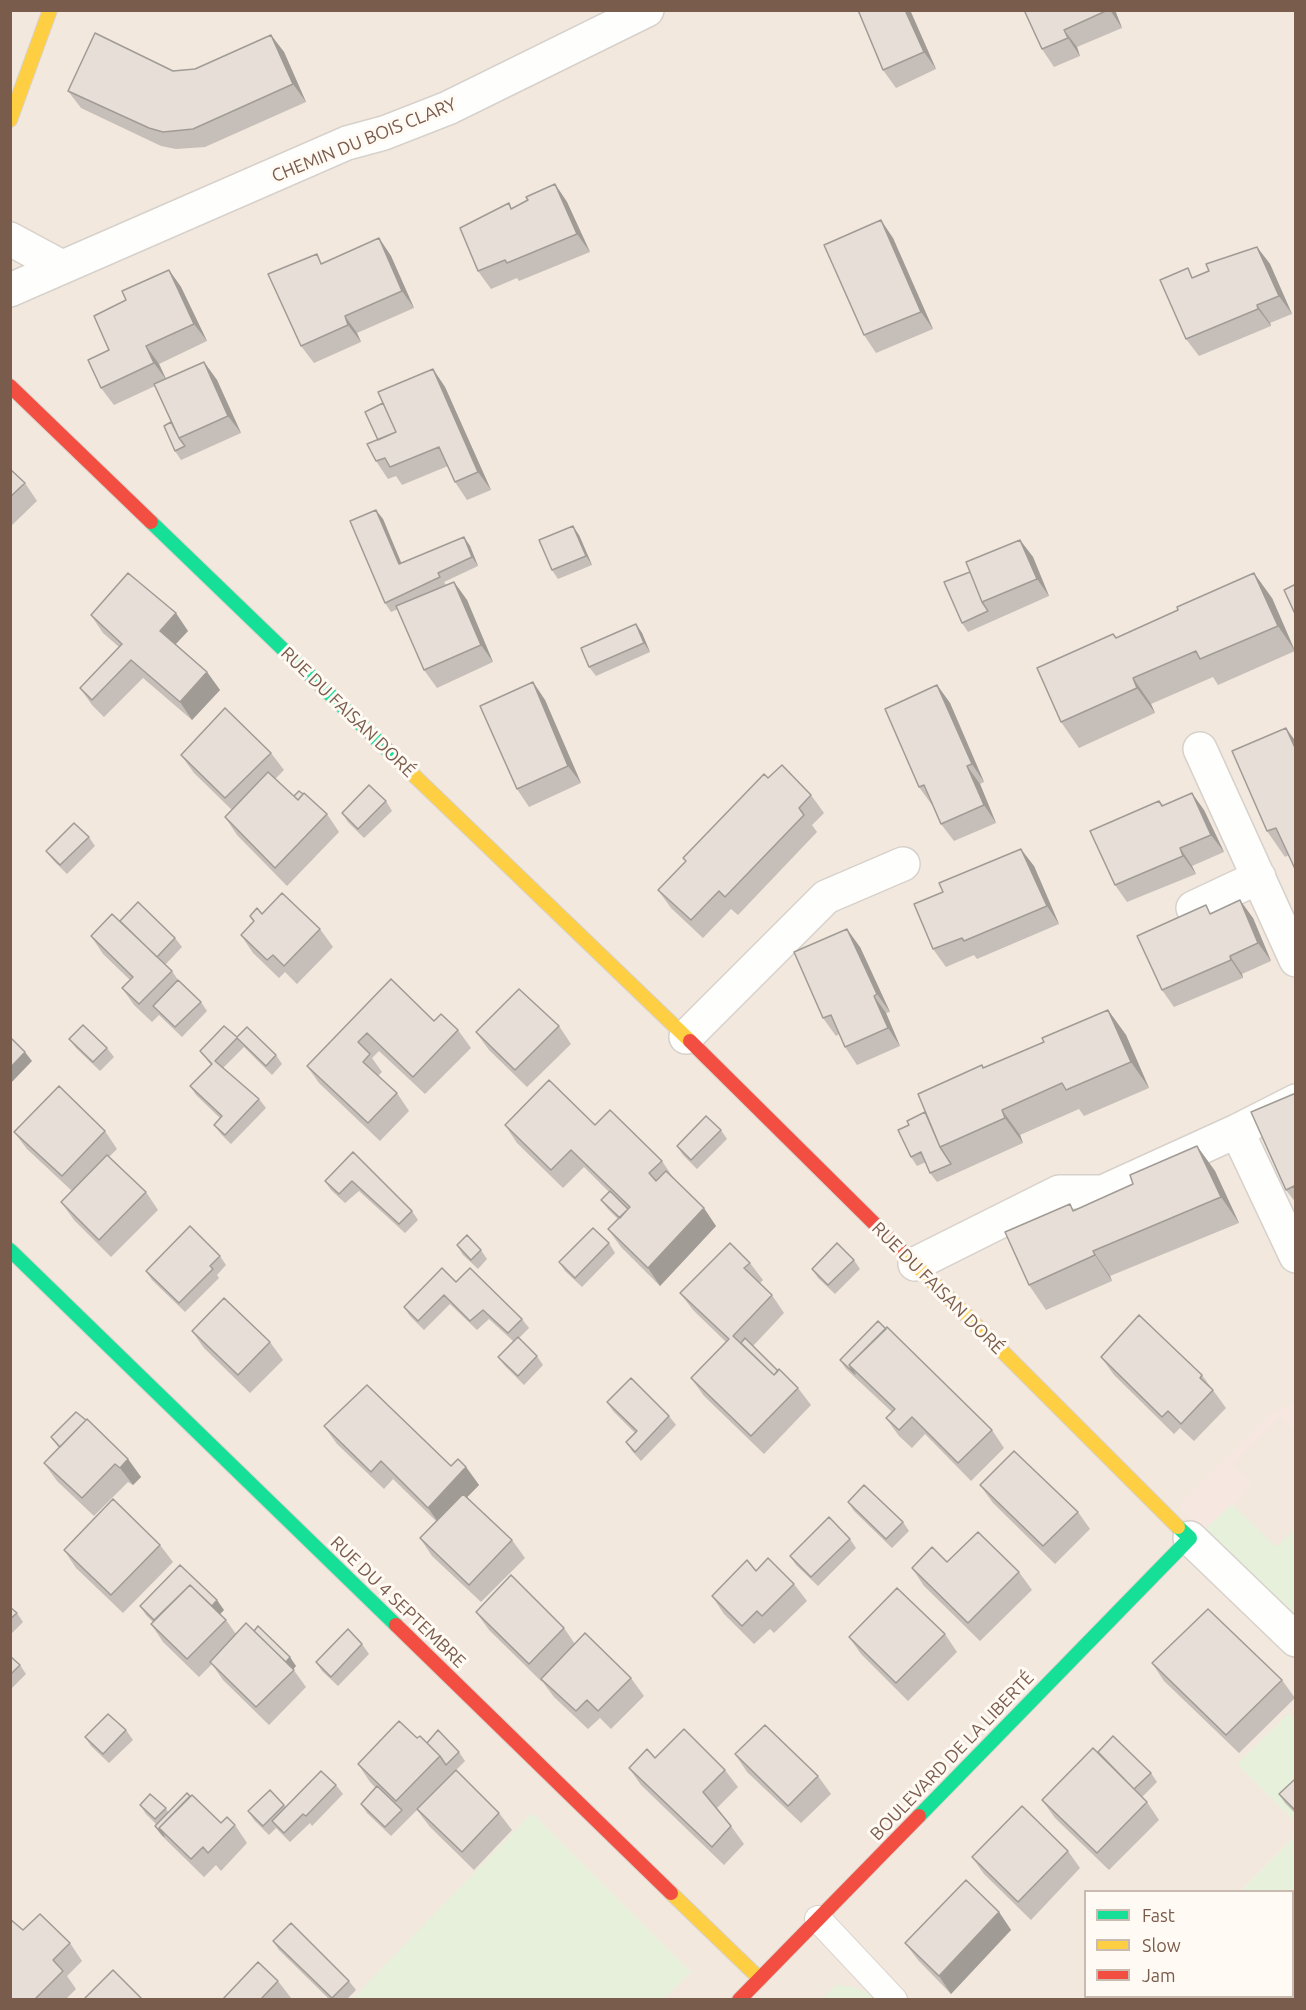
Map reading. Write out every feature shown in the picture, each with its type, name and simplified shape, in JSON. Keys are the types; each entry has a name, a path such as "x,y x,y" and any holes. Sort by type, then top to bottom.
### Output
{"street":[{"path":"10,120 50,10"},
{"name":"CHEMIN DU BOIS CLARY","path":"10,290 347,143 384,133 448,108 647,10"},
{"path":"10,239 62,267"},
{"name":"RUE DU FAISAN DORÉ","path":"10,386 686,1037 1190,1538"},
{"path":"1200,749 1296,960"},
{"path":"686,1037 826,897 903,864"},
{"path":"1193,908 1259,877"},
{"path":"915,1264 1059,1192 1103,1192 1237,1131 1296,1101"},
{"path":"1237,1131 1296,1256"},
{"name":"RUE DU 4 SEPTEMBRE","path":"10,1250 760,1979"},
{"path":"1190,1538 1296,1640"},
{"name":"BOULEVARD DE LA LIBERTÉ","path":"739,2000 1190,1538"}],"lane":[{"path":"818,1919 894,2000"}],"shaded area":[{"path":"11,11 1295,11 1295,1836 1242,1890 1084,1890 1084,1998 1136,1998 1134,1999 11,2000"},
{"path":"1295,1403 1295,1431 1280,1416 1232,1465 1251,1484 1233,1504 1276,1547 1294,1529 1295,1531 1276,1548 1232,1504 1204,1530 1179,1506 1269,1415"}],"green space":[{"path":"1232,1504 1276,1547 1294,1530 1296,1531 1295,1620 1204,1530"},
{"path":"1289,1713 1295,1719 1295,1822 1237,1764"},
{"path":"532,1813 691,1972 664,1999 352,1999"},
{"path":"1295,1836 1295,1999 1134,1999 1294,1998 1294,1890 1242,1890"},
{"path":"836,1985 850,1986 869,1993 874,1999 822,1999"}],"building":[{"path":"858,10 905,10 924,52 883,70"},
{"path":"1024,10 1108,10 1064,30 1068,38 1042,49"},
{"path":"95,33 173,71 195,69 271,35 293,84 193,129 163,132 149,128 68,91"},
{"path":"555,184 577,234 507,263 505,260 478,271 460,228 509,203 511,209 528,200 526,197"},
{"path":"881,220 921,312 864,335 824,245"},
{"path":"379,238 402,291 345,316 348,325 301,346 268,274 317,254 321,264"},
{"path":"1257,247 1279,296 1257,305 1258,309 1186,339 1160,280 1188,268 1192,278 1209,271 1206,264"},
{"path":"169,270 194,324 146,346 154,363 101,388 88,360 109,350 94,316 126,300 122,291"},
{"path":"204,362 228,416 179,438 154,384"},
{"path":"433,369 478,472 455,482 439,447 390,467 385,458 376,461 367,444 396,432 378,392"},
{"path":"383,403 396,432 378,440 365,412"},
{"path":"171,422 185,446 175,451 164,426"},
{"path":"10,469 25,483 10,497"},
{"path":"376,510 399,564 464,537 472,557 438,573 440,577 385,603 350,521"},
{"path":"573,526 586,556 552,570 539,540"},
{"path":"1020,540 1037,579 982,602 966,562"},
{"path":"970,572 988,611 962,623 944,582"},
{"path":"128,573 176,613 160,631 207,672 180,702 131,660 92,700 80,688 122,644 91,615"},
{"path":"1254,573 1278,626 1200,659 1196,651 1133,678 1137,688 1061,722 1037,668 1113,634 1116,638 1178,610 1177,607"},
{"path":"454,582 481,645 424,670 396,606"},
{"path":"1296,584 1296,616 1284,590"},
{"path":"636,624 644,643 589,667 581,648"},
{"path":"533,682 568,766 517,789 480,706"},
{"path":"937,685 972,764 967,766 984,805 941,824 924,785 919,787 885,709"},
{"path":"225,708 271,753 225,798 181,755"},
{"path":"1286,728 1296,750 1296,871 1276,828 1267,831 1232,751"},
{"path":"782,765 811,795 799,808 804,815 725,897 719,891 691,920 658,890 686,861 683,858 764,774 768,778"},
{"path":"268,772 298,800 304,793 327,814 275,868 225,817"},
{"path":"369,785 386,801 358,829 342,813"},
{"path":"299,791 303,794 298,800 294,796"},
{"path":"1192,793 1211,835 1180,848 1183,856 1115,885 1090,831 1159,801 1162,806"},
{"path":"74,823 89,837 60,865 46,851"},
{"path":"1021,849 1047,906 964,941 962,938 933,949 914,904 943,892 939,883"},
{"path":"282,893 320,929 284,966 273,955 267,960 241,935 254,921 250,916 257,908 262,914"},
{"path":"1240,900 1258,943 1230,956 1231,960 1162,990 1137,936 1206,905 1210,914"},
{"path":"138,902 175,938 157,957 120,921"},
{"path":"112,914 172,971 139,1004 122,988 133,977 91,936"},
{"path":"847,929 877,994 874,996 888,1028 845,1047 831,1015 823,1018 794,952"},
{"path":"391,979 434,1021 441,1014 458,1030 413,1077 367,1033 358,1042 370,1054 363,1062 397,1093 368,1123 307,1066"},
{"path":"178,980 201,1002 175,1027 153,1006"},
{"path":"519,989 559,1026 515,1070 476,1032"},
{"path":"1108,1010 1131,1062 1066,1090 1062,1083 1002,1110 1005,1118 940,1147 918,1094 982,1065 983,1068 1044,1042 1042,1038"},
{"path":"83,1025 107,1048 93,1062 69,1039"},
{"path":"224,1026 237,1037 247,1027 276,1055 266,1066 237,1038 215,1061 259,1099 225,1135 214,1125 222,1116 190,1086 212,1064 200,1051"},
{"path":"10,1037 25,1052 10,1068"},
{"path":"549,1080 595,1125 610,1110 662,1161 649,1173 656,1181 666,1171 704,1208 648,1268 608,1229 630,1207 571,1150 551,1170 505,1125"},
{"path":"59,1086 105,1131 62,1176 14,1132"},
{"path":"1296,1093 1296,1190 1294,1186 1286,1190 1251,1112"},
{"path":"925,1112 940,1147 951,1164 930,1173 921,1152 911,1157 898,1130 909,1125 907,1121"},
{"path":"706,1116 721,1130 691,1160 677,1146"},
{"path":"1197,1146 1221,1197 1093,1251 1095,1255 1029,1285 1005,1232 1070,1204 1073,1211 1133,1184 1130,1175"},
{"path":"353,1152 412,1211 399,1224 352,1181 339,1194 325,1181"},
{"path":"107,1155 146,1192 99,1240 61,1202"},
{"path":"610,1191 628,1209 620,1218 601,1200"},
{"path":"190,1226 220,1256 210,1266 213,1269 179,1303 146,1271"},
{"path":"593,1228 609,1243 575,1278 559,1262"},
{"path":"467,1235 481,1250 471,1260 457,1245"},
{"path":"730,1243 750,1263 744,1268 772,1295 733,1336 774,1375 779,1369 798,1388 751,1436 691,1378 729,1339 680,1293"},
{"path":"837,1243 854,1260 828,1285 812,1269"},
{"path":"442,1268 456,1282 470,1268 522,1319 508,1333 483,1310 470,1321 444,1295 418,1321 404,1307"},
{"path":"224,1298 270,1342 238,1375 192,1331"},
{"path":"1139,1315 1202,1375 1200,1378 1213,1390 1181,1424 1168,1411 1162,1417 1101,1357"},
{"path":"878,1321 886,1329 849,1365 855,1374 840,1360"},
{"path":"887,1327 992,1430 958,1463 912,1417 899,1430 886,1418 895,1409 849,1365"},
{"path":"518,1337 537,1356 518,1376 498,1357"},
{"path":"745,1338 778,1371 774,1375 741,1343"},
{"path":"631,1378 669,1416 635,1452 626,1442 637,1431 607,1402"},
{"path":"367,1385 451,1466 458,1459 466,1467 428,1508 381,1461 371,1472 324,1426"},
{"path":"76,1412 86,1420 60,1447 51,1437"},
{"path":"87,1419 128,1459 120,1468 115,1464 82,1498 44,1463"},
{"path":"1014,1451 1078,1512 1043,1546 980,1485"},
{"path":"864,1485 903,1522 886,1539 848,1502"},
{"path":"463,1494 512,1540 469,1585 420,1538"},
{"path":"113,1499 160,1545 111,1595 64,1550"},
{"path":"829,1517 850,1539 811,1577 790,1556"},
{"path":"978,1532 1019,1572 968,1623 912,1568 932,1547 947,1562"},
{"path":"768,1558 794,1584 762,1616 757,1611 742,1626 712,1596 747,1560 756,1571"},
{"path":"180,1565 217,1600 212,1606 190,1585 154,1620 140,1606"},
{"path":"511,1575 564,1628 529,1664 476,1612"},
{"path":"190,1585 226,1620 187,1659 151,1624"},
{"path":"897,1588 945,1634 896,1683 849,1637"},
{"path":"10,1607 17,1613 10,1619"},
{"path":"1208,1609 1282,1680 1226,1735 1152,1663"},
{"path":"246,1623 294,1670 256,1707 210,1662"},
{"path":"258,1626 290,1657 286,1662 254,1631"},
{"path":"348,1629 362,1644 331,1677 316,1662"},
{"path":"585,1633 631,1678 598,1711 587,1700 576,1711 541,1679"},
{"path":"10,1656 20,1665 10,1675"},
{"path":"108,1714 126,1730 103,1754 85,1737"},
{"path":"399,1721 417,1738 420,1736 440,1756 396,1801 358,1764"},
{"path":"765,1725 818,1776 788,1806 735,1754"},
{"path":"684,1729 725,1770 703,1792 731,1826 712,1847 629,1768 647,1749 655,1758"},
{"path":"438,1730 459,1752 446,1765 427,1743"},
{"path":"1113,1736 1151,1773 1134,1789 1098,1752"},
{"path":"1093,1748 1147,1802 1097,1853 1042,1800"},
{"path":"456,1770 499,1813 462,1852 417,1809"},
{"path":"321,1771 336,1785 306,1816 303,1814 284,1833 272,1821"},
{"path":"1294,1780 1296,1782 1295,1810 1279,1794"},
{"path":"377,1786 402,1810 385,1827 361,1804"},
{"path":"270,1790 284,1805 263,1826 248,1811"},
{"path":"187,1793 190,1796 159,1828 164,1836 155,1826"},
{"path":"150,1794 166,1808 155,1819 140,1805"},
{"path":"192,1795 221,1823 227,1817 235,1825 208,1853 203,1847 191,1859 159,1828"},
{"path":"1022,1806 1068,1851 1018,1902 972,1857"},
{"path":"966,1880 999,1912 939,1976 905,1943"},
{"path":"40,1914 70,1943 53,1960 63,1971 34,2000 10,2000 10,1919 23,1930"},
{"path":"291,1923 349,1981 332,1998 273,1941"},
{"path":"258,1962 278,1981 260,2000 222,2000"},
{"path":"113,1970 143,2000 83,2000"}],"traffic: fast":[{"path":"151,522 400,762"},
{"path":"10,1250 396,1625"},
{"path":"919,1816 1190,1538 1178,1527"}],"traffic: slow":[{"path":"10,120 50,10"},
{"path":"400,762 690,1041"},
{"path":"900,1249 1178,1527"},
{"path":"671,1893 760,1979"}],"traffic: jam":[{"path":"10,386 151,522"},
{"path":"690,1041 900,1249"},
{"path":"396,1625 671,1893"},
{"path":"739,2000 919,1816"}]}
